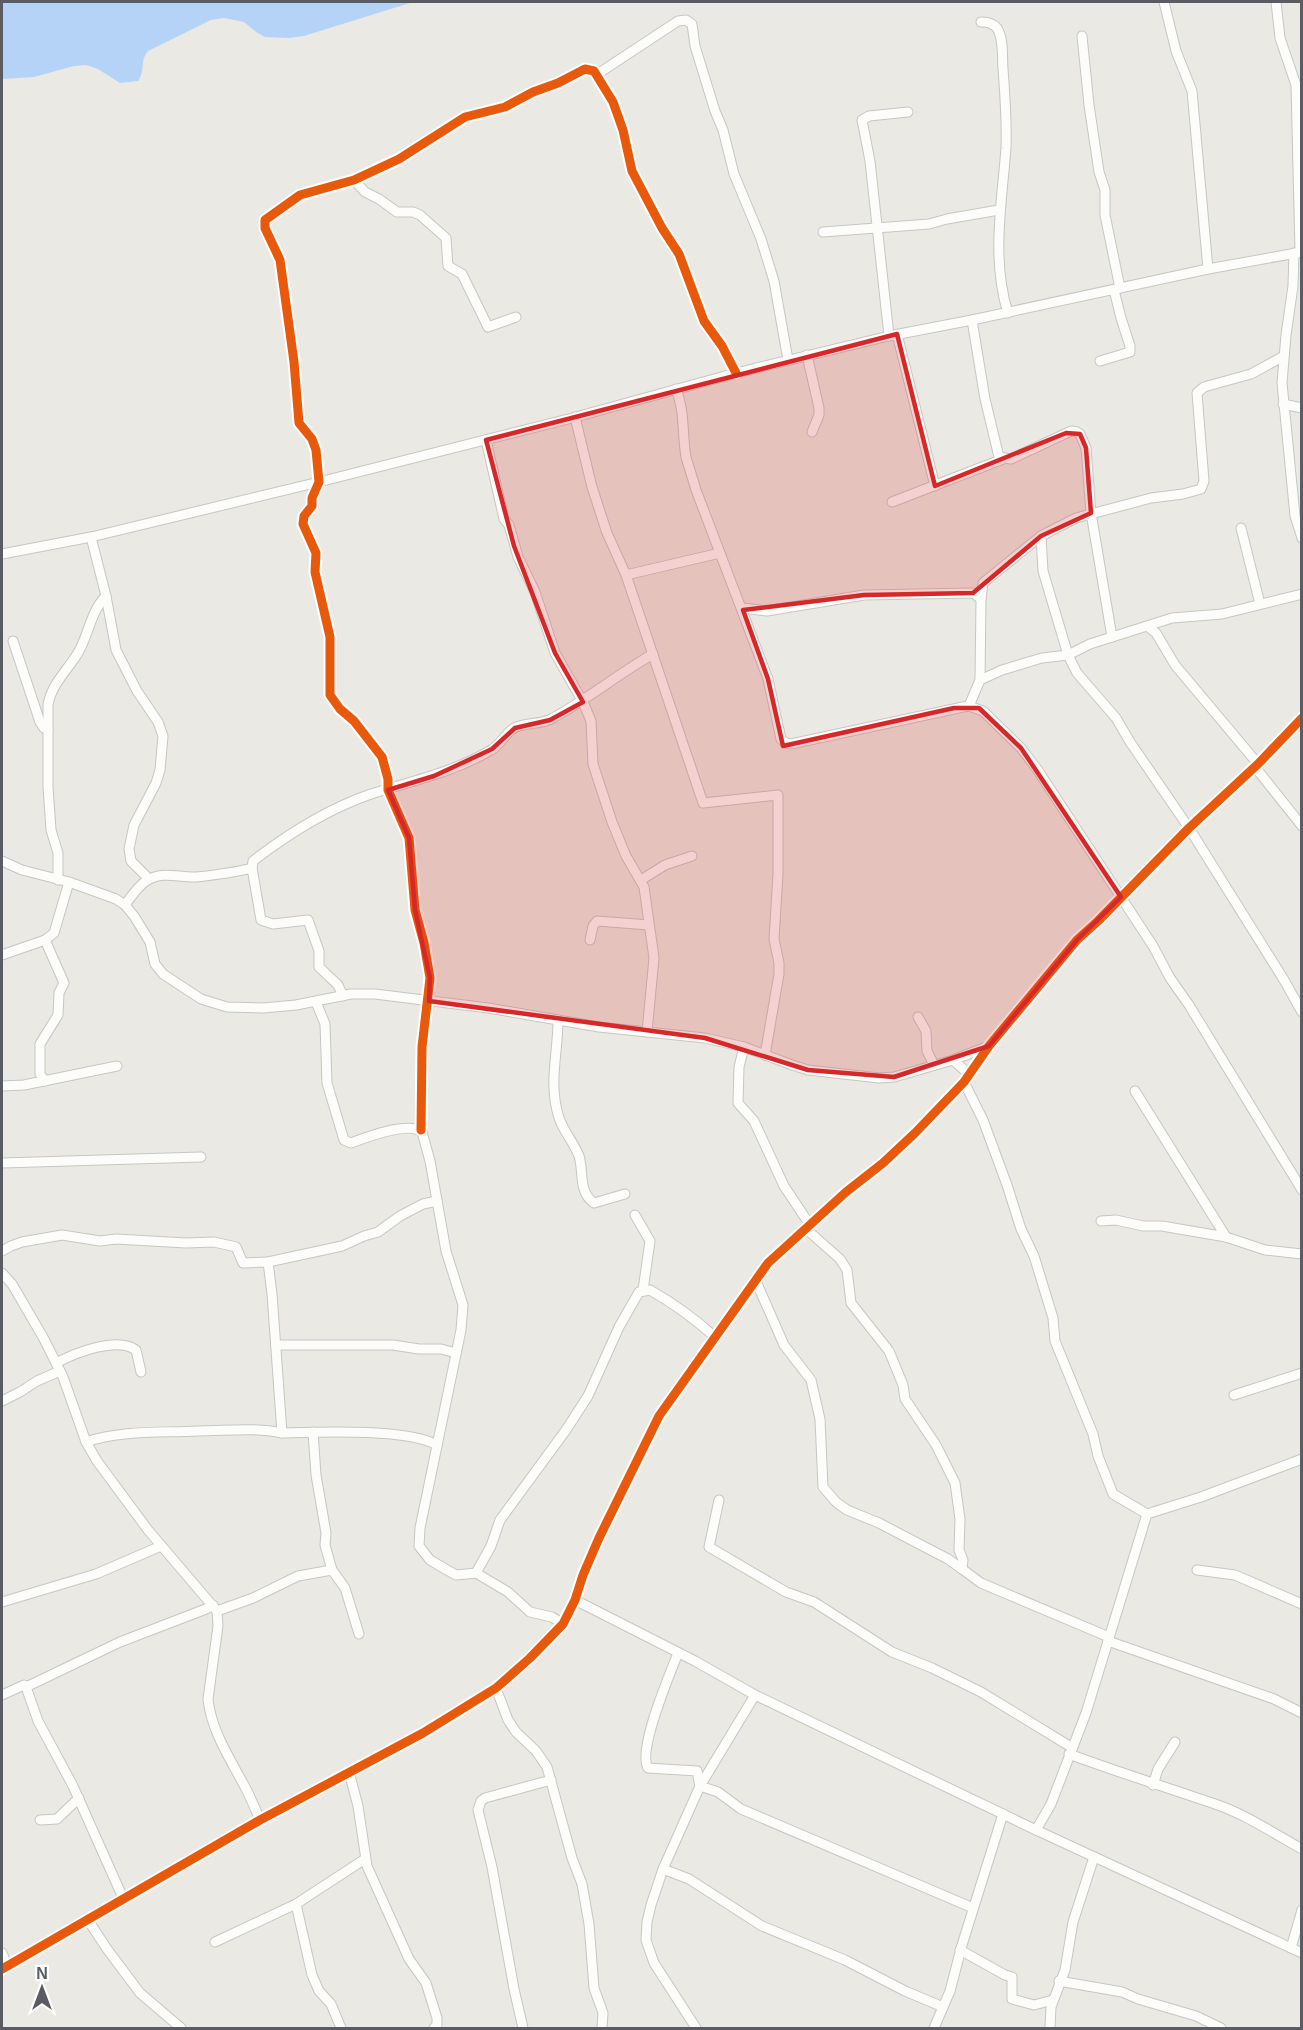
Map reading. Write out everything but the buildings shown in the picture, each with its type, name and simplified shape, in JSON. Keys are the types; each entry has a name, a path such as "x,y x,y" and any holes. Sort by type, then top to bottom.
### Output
{"street":[{"path":"1164,2 1176,51 1192,91 1208,269"},
{"path":"1276,2 1280,38 1296,85 1298,252 1284,357 1283,404 1295,516 1302,538"},
{"path":"596,75 678,21 686,20 692,24 695,46 723,130 734,174 761,239 774,281 788,360"},
{"path":"981,22 990,23 997,28 1001,44 1007,120 999,210 1000,287 1008,313"},
{"path":"1082,36 1089,105 1099,172 1105,190 1105,214 1121,318 1131,346 1130,352 1100,361"},
{"path":"563,1624 552,1617 531,1612 508,1592 476,1573 456,1575 430,1560 419,1546 418,1537 461,1330 463,1305 446,1251 430,1161 421,1130 422,1047 430,978 415,910 409,838 388,790 388,778 382,757 354,721 330,696 330,638 315,572 316,553 303,524 304,516 312,506 312,498 319,482 316,450 312,439 299,423 294,362 280,260 265,228 265,220 300,195 354,180 399,159 465,117 506,107 533,92 558,83 585,69 594,71 613,102 623,130 632,171 662,228 679,254 704,321 722,346 736,373"},
{"path":"908,112 869,116 862,120 870,161 893,335 934,486"},
{"path":"354,180 365,192 397,212 413,212 420,215 446,238 448,266 462,274 488,327 516,317"},
{"path":"823,232 929,224 999,210"},
{"path":"2,554 91,537 319,482 807,355 893,335 1298,252"},
{"path":"972,320 996,453 1003,459"},
{"path":"807,355 819,408 819,416 812,432"},
{"path":"969,706 980,680 977,596 983,583 1041,536 1091,513 1151,498 1201,489 1204,481 1197,393 1204,387 1251,374 1284,357"},
{"path":"676,389 681,402 686,456 696,490 768,679 781,740 786,744 791,744 969,706 983,711 1021,748 1121,897 1302,1190"},
{"path":"1283,404 1302,408"},
{"path":"574,417 592,487 607,533 626,575 703,803 778,795 778,874 774,939 779,974 765,1055"},
{"path":"892,502 1003,459 1011,459 1066,433 1077,432 1086,448 1091,513 1112,637"},
{"path":"486,440 504,519 509,525 514,546 535,591 555,653 583,702 591,721 593,764 626,856 641,880 654,958 647,1032"},
{"path":"1241,528 1260,604"},
{"path":"1041,536 1044,571 1068,655 1077,673 1124,728 1134,748 1189,828 1302,1012"},
{"path":"91,537 106,596 116,650 137,691 158,722 163,736 160,770 156,783 134,825 129,849 131,861 148,879"},
{"path":"626,575 720,553"},
{"path":"980,680 1002,670 1042,658 1068,655 1090,644 1159,622 1184,616 1222,614 1302,594"},
{"path":"742,608 767,611 864,595 977,596"},
{"path":"58,880 58,853 51,830 48,787 48,705 51,693 78,652 89,622 106,596"},
{"path":"1156,633 1159,622"},
{"path":"1147,626 1156,633 1175,665 1257,766 1302,826"},
{"path":"13,641 40,722 48,730"},
{"path":"343,996 338,985 319,968 319,951 308,920 273,924 261,920 252,868 253,861 333,810 371,795 434,776 492,749 515,728 550,720 583,702 653,654"},
{"path":"2,1953 4,1967 260,1820 423,1733 496,1688 530,1658 563,1624 599,1538 659,1416 768,1263 846,1192 883,1163 967,1078 989,1046 1077,940 1189,828 1257,766 1302,718"},
{"path":"641,880 665,865 692,856"},
{"path":"2,861 22,870 69,882 116,899 135,916 150,942 155,964 159,969 176,984 201,999 227,1007 263,1008 316,1002 363,993 705,1038 744,1047 808,1070 865,1078 894,1077 953,1060 989,1046"},
{"path":"125,905 148,879 168,874 193,877 231,874 252,868"},
{"path":"2,955 45,940 57,927 69,882"},
{"path":"590,940 592,926 597,921 649,925"},
{"path":"45,940 64,982 59,993 58,1015 40,1044 40,1074 45,1081"},
{"path":"316,1002 325,1024 327,1083 344,1140 351,1143 399,1129 421,1130"},
{"path":"918,1017 926,1031 927,1051 934,1065"},
{"path":"558,1020 553,1065 556,1106 566,1134 579,1156 582,1185 588,1199 594,1203 625,1194"},
{"path":"734,1044 739,1067"},
{"path":"744,1047 739,1067 738,1103 754,1121 784,1186 808,1227 840,1259 847,1270 851,1304 889,1352 903,1385 905,1399 936,1445 955,1483 960,1519 959,1550 963,1560 962,1569"},
{"path":"953,1060 967,1078 1021,1229 1034,1256 1053,1318 1055,1341 1093,1434 1098,1456 1113,1494 1147,1514 1201,1497 1302,1459"},
{"path":"2,1086 24,1085 117,1066"},
{"path":"1135,1091 1226,1237"},
{"path":"2,1163 201,1157"},
{"path":"2,1251 11,1246 48,1236 78,1237 100,1241 116,1239 186,1243 214,1242 236,1248 243,1263 268,1262 342,1246 378,1232 400,1216 423,1204 437,1201"},
{"path":"635,1215 650,1241 643,1290"},
{"path":"1101,1221 1116,1220 1143,1226 1162,1226 1226,1237 1265,1250 1302,1254"},
{"path":"268,1262 282,1433"},
{"path":"2,1273 12,1284 58,1367 86,1442 118,1491 161,1546 215,1608 218,1626 212,1659 209,1710 227,1756 260,1820"},
{"path":"755,1279 784,1345 811,1380 820,1419 823,1487 836,1502 847,1510 879,1523 948,1559 981,1583 1108,1639 1274,1699 1302,1713"},
{"path":"476,1573 481,1560 491,1546 500,1521 588,1396 623,1319 637,1295 643,1290 650,1290 695,1319 715,1337"},
{"path":"276,1345 393,1345 419,1349 441,1349 456,1353"},
{"path":"2,1401 20,1392 75,1354 93,1348 127,1346 136,1350 141,1371"},
{"path":"1234,1395 1302,1373"},
{"path":"86,1442 106,1435 267,1430 282,1433 388,1434 422,1439 437,1445"},
{"path":"313,1432 316,1474 326,1533 325,1545 332,1570 345,1588 359,1634"},
{"path":"719,1500 708,1547 786,1592 814,1602 892,1652 941,1672 981,1692 1070,1751 1153,1785 1216,1804 1247,1818 1302,1849"},
{"path":"1036,1830 1051,1804 1086,1713 1147,1514"},
{"path":"2,1602 96,1574 161,1546"},
{"path":"2,1695 19,1686 26,1687 120,1641 206,1609 253,1598 298,1576 332,1570"},
{"path":"1197,1570 1235,1575 1302,1604"},
{"path":"574,1600 755,1695 1036,1830 1302,1953"},
{"path":"678,1653 652,1724 645,1765 652,1770 698,1771 700,1786"},
{"path":"26,1687 38,1720 79,1798 123,1898"},
{"path":"496,1688 508,1720 544,1762 551,1780 572,1858 582,1884 590,1924 594,1988 603,2013 602,2028"},
{"path":"696,2028 654,1963 646,1940 651,1905 663,1869 700,1786 755,1695"},
{"path":"1153,1785 1158,1769 1174,1742"},
{"path":"349,1772 358,1806 365,1859 409,1959 426,1983 437,2018 437,2025 434,2028"},
{"path":"523,2028 492,1867 478,1810 480,1801 484,1798 551,1780"},
{"path":"700,1786 718,1792 741,1809 973,1908"},
{"path":"40,1820 57,1819 79,1798"},
{"path":"934,2028 950,1991 960,1950 1003,1814"},
{"path":"1050,2028 1053,2000 1065,1970 1078,1902 1094,1857"},
{"path":"216,1942 296,1904 365,1859"},
{"path":"663,1869 689,1879 762,1926 845,1960 905,1991 943,2007"},
{"path":"296,1904 312,1975 319,1991 332,2004 341,2028"},
{"path":"1291,1948 1302,1910"},
{"path":"88,1920 140,1993 182,2028"},
{"path":"960,1950 1012,1977 1012,1999 1034,2005 1053,2000"},
{"path":"1059,1981 1122,1992 1196,2016 1221,2028"}],"highlighted area":[{"path":"897,334 935,486 1066,433 1080,434 1086,448 1091,513 1041,536 973,593 864,595 743,610 768,679 783,746 954,708 979,708 1021,748 1121,897 1077,940 989,1046 894,1077 808,1070 705,1038 429,1001 430,978 415,910 409,838 388,790 434,776 492,749 515,728 550,720 583,702 555,653 514,546 486,440"}],"water":[{"path":"2,2 413,2 304,36 289,38 265,37 244,22 224,18 211,20 148,51 138,81 120,83 98,69 86,65 34,77 2,79"}],"cycle path":[{"path":"421,1130 422,1047 430,978 415,910 409,838 388,790 388,779 382,757 330,695 330,637 315,572 316,553 303,524 304,516 312,506 312,498 319,482 316,450 312,439 299,423 294,362 280,260 265,228 265,220 300,195 354,180 399,159 465,117 505,107 585,69 594,71 613,102 623,130 632,171 662,228 679,254 704,321 722,346 736,373"},
{"path":"2,1969 260,1820 423,1733 496,1688 530,1658 563,1624 575,1600 599,1538 659,1416 768,1263 915,1133 964,1082 989,1046 1077,940 1189,828 1258,764 1302,718"}]}
